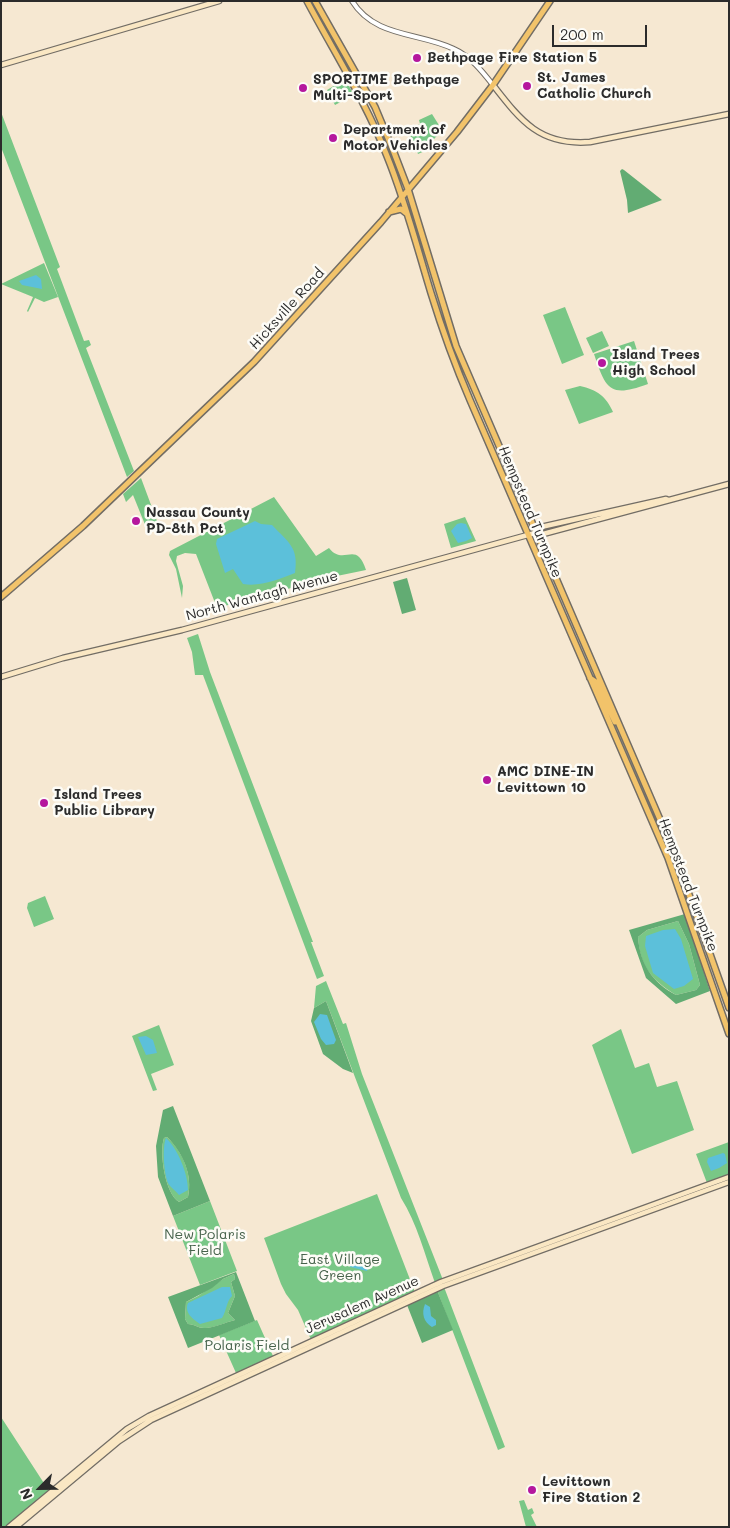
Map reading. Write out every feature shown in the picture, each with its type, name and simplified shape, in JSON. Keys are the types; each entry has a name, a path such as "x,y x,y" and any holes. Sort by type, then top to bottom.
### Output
{"main road":[{"path":"1,65 219,1"},
{"name":"Hempstead Turnpike","path":"306,1 373,123 389,159 446,338 470,400 668,858 729,1034"},
{"name":"Hempstead Turnpike","path":"315,1 375,107 399,165 456,346 674,852 729,1008"},
{"name":"Hicksville Road","path":"1,596 83,526 254,362 389,212 457,132 493,85 550,1"},
{"path":"493,85 514,112 533,130 550,138 572,143 590,142 729,114"},
{"path":"399,165 408,178 420,176"},
{"path":"389,212 401,209 408,216"},
{"name":"North Wantagh Avenue","path":"1,677 102,648 182,630 535,532 543,534 729,484"},
{"path":"590,678 598,675"},
{"path":"590,678 596,682 610,715 622,731"},
{"name":"Jerusalem Avenue","path":"16,1527 127,1429 149,1416 441,1282 729,1176"},
{"name":"Jerusalem Avenue","path":"9,1527 99,1455 150,1420 434,1290 729,1182"}],"street":[{"path":"352,1 365,16 380,27 442,44 463,54 480,68 493,85"}],"green space":[{"path":"345,79 354,95 335,105 327,90"},
{"path":"1,112 60,267 57,269 84,341 89,340 91,345 86,348 134,471 127,477 1,147"},
{"path":"432,114 442,130 427,147 427,150 418,154 408,130 420,124 419,120"},
{"path":"622,169 662,200 628,213 620,171"},
{"path":"44,263 58,297 44,302 35,298 28,312 33,297 1,284"},
{"path":"565,307 584,355 562,364 543,315"},
{"path":"602,331 609,346 593,353 586,338"},
{"path":"634,341 648,384 625,390 611,388 602,376 594,354"},
{"path":"580,386 600,394 613,412 579,424 565,390"},
{"path":"141,478 157,521 146,527 133,495 126,502 123,494"},
{"path":"274,497 316,556 329,548 334,553 340,555 354,554 362,561 366,570 332,577 217,608 196,554 185,553 177,556 176,561 183,586 182,598 176,569 169,555 170,551"},
{"path":"465,517 476,541 451,548 444,524"},
{"path":"407,578 416,610 402,614 393,582"},
{"path":"198,634 210,672 313,942 311,942 324,976 317,979 203,675 195,675 192,652 187,638"},
{"path":"45,896 54,919 34,927 27,908 28,903"},
{"path":"685,914 710,991 676,1004 646,978 629,930","holes":["678,921 689,944 700,985 696,990 676,995 660,984 649,971 641,956 638,937 647,930"]},
{"path":"678,921 689,944 700,985 696,990 676,995 660,984 649,972 641,957 638,937 647,930"},
{"path":"326,981 343,1024 346,1023 362,1074 443,1280 435,1283 416,1228 401,1198 326,1001 314,1008 316,986"},
{"path":"326,1001 353,1073 343,1069 323,1054 311,1021 314,1008"},
{"path":"159,1025 174,1065 151,1074 157,1090 153,1091 132,1036"},
{"path":"621,1029 635,1068 649,1063 657,1087 677,1081 694,1130 632,1154 592,1045"},
{"path":"173,1106 210,1201 173,1216 158,1177 156,1146 163,1110","holes":["167,1137 182,1157 189,1181 188,1197 179,1202 170,1191 164,1172 162,1153 164,1138"]},
{"path":"167,1137 178,1150 188,1172 188,1197 179,1202 170,1191 164,1172 162,1153 164,1138"},
{"path":"729,1142 729,1175 707,1183 696,1154"},
{"name":"East Village Green","path":"377,1194 416,1295 312,1342 298,1310 281,1284 264,1238"},
{"name":"New Polaris Field","path":"210,1201 237,1271 200,1285 173,1216"},
{"path":"236,1272 255,1321 188,1348 168,1297","holes":["234,1274 235,1279 231,1282 235,1296 228,1313 235,1320 207,1328 188,1324 185,1319 186,1302"]},
{"path":"234,1274 235,1279 231,1282 235,1296 228,1313 235,1320 207,1328 188,1324 185,1319 186,1302"},
{"path":"444,1287 505,1447 498,1450 437,1290"},
{"path":"437,1290 453,1330 422,1343 407,1305"},
{"name":"Polaris Field","path":"257,1320 273,1356 236,1373 219,1335"},
{"path":"1,1417 51,1494 10,1527 1,1527"},
{"path":"524,1500 528,1510 532,1508 534,1513 531,1515 537,1527 526,1527 519,1501"}],"water":[{"path":"36,275 41,279 42,289 22,285 19,281"},
{"path":"255,521 261,524 272,525 291,546 295,557 295,573 270,582 250,585 243,584 233,569 225,573 216,544 217,539"},
{"path":"457,524 466,524 472,538 458,543 451,531"},
{"path":"675,929 681,939 693,979 684,986 674,989 653,973 645,946 646,936 663,930"},
{"path":"320,1014 327,1015 336,1040 334,1044 326,1045 321,1039 314,1022"},
{"path":"146,1036 153,1040 157,1053 146,1055 138,1037"},
{"path":"166,1138 182,1162 188,1184 188,1190 179,1195 167,1179 164,1154"},
{"path":"723,1153 727,1163 711,1171 707,1162 708,1158"},
{"path":"352,1256 363,1261 363,1259 370,1260 367,1271 350,1267"},
{"path":"222,1287 230,1287 232,1296 222,1318 200,1324 192,1318 187,1310 188,1303"},
{"path":"425,1304 430,1307 431,1316 436,1320 436,1325 432,1327 424,1317"}],"place":[{"name":"Bethpage Fire Station 5","path":"417,58"},
{"name":"St. James Catholic Church","path":"527,86"},
{"name":"SPORTIME Bethpage Multi-Sport","path":"303,88"},
{"name":"Department of Motor Vehicles","path":"333,138"},
{"name":"Island Trees High School","path":"602,363"},
{"name":"Nassau County PD-8th Pct","path":"136,521"},
{"name":"AMC DINE-IN Levittown 10","path":"487,780"},
{"name":"Island Trees Public Library","path":"44,803"},
{"name":"Levittown Fire Station 2","path":"532,1490"}]}
